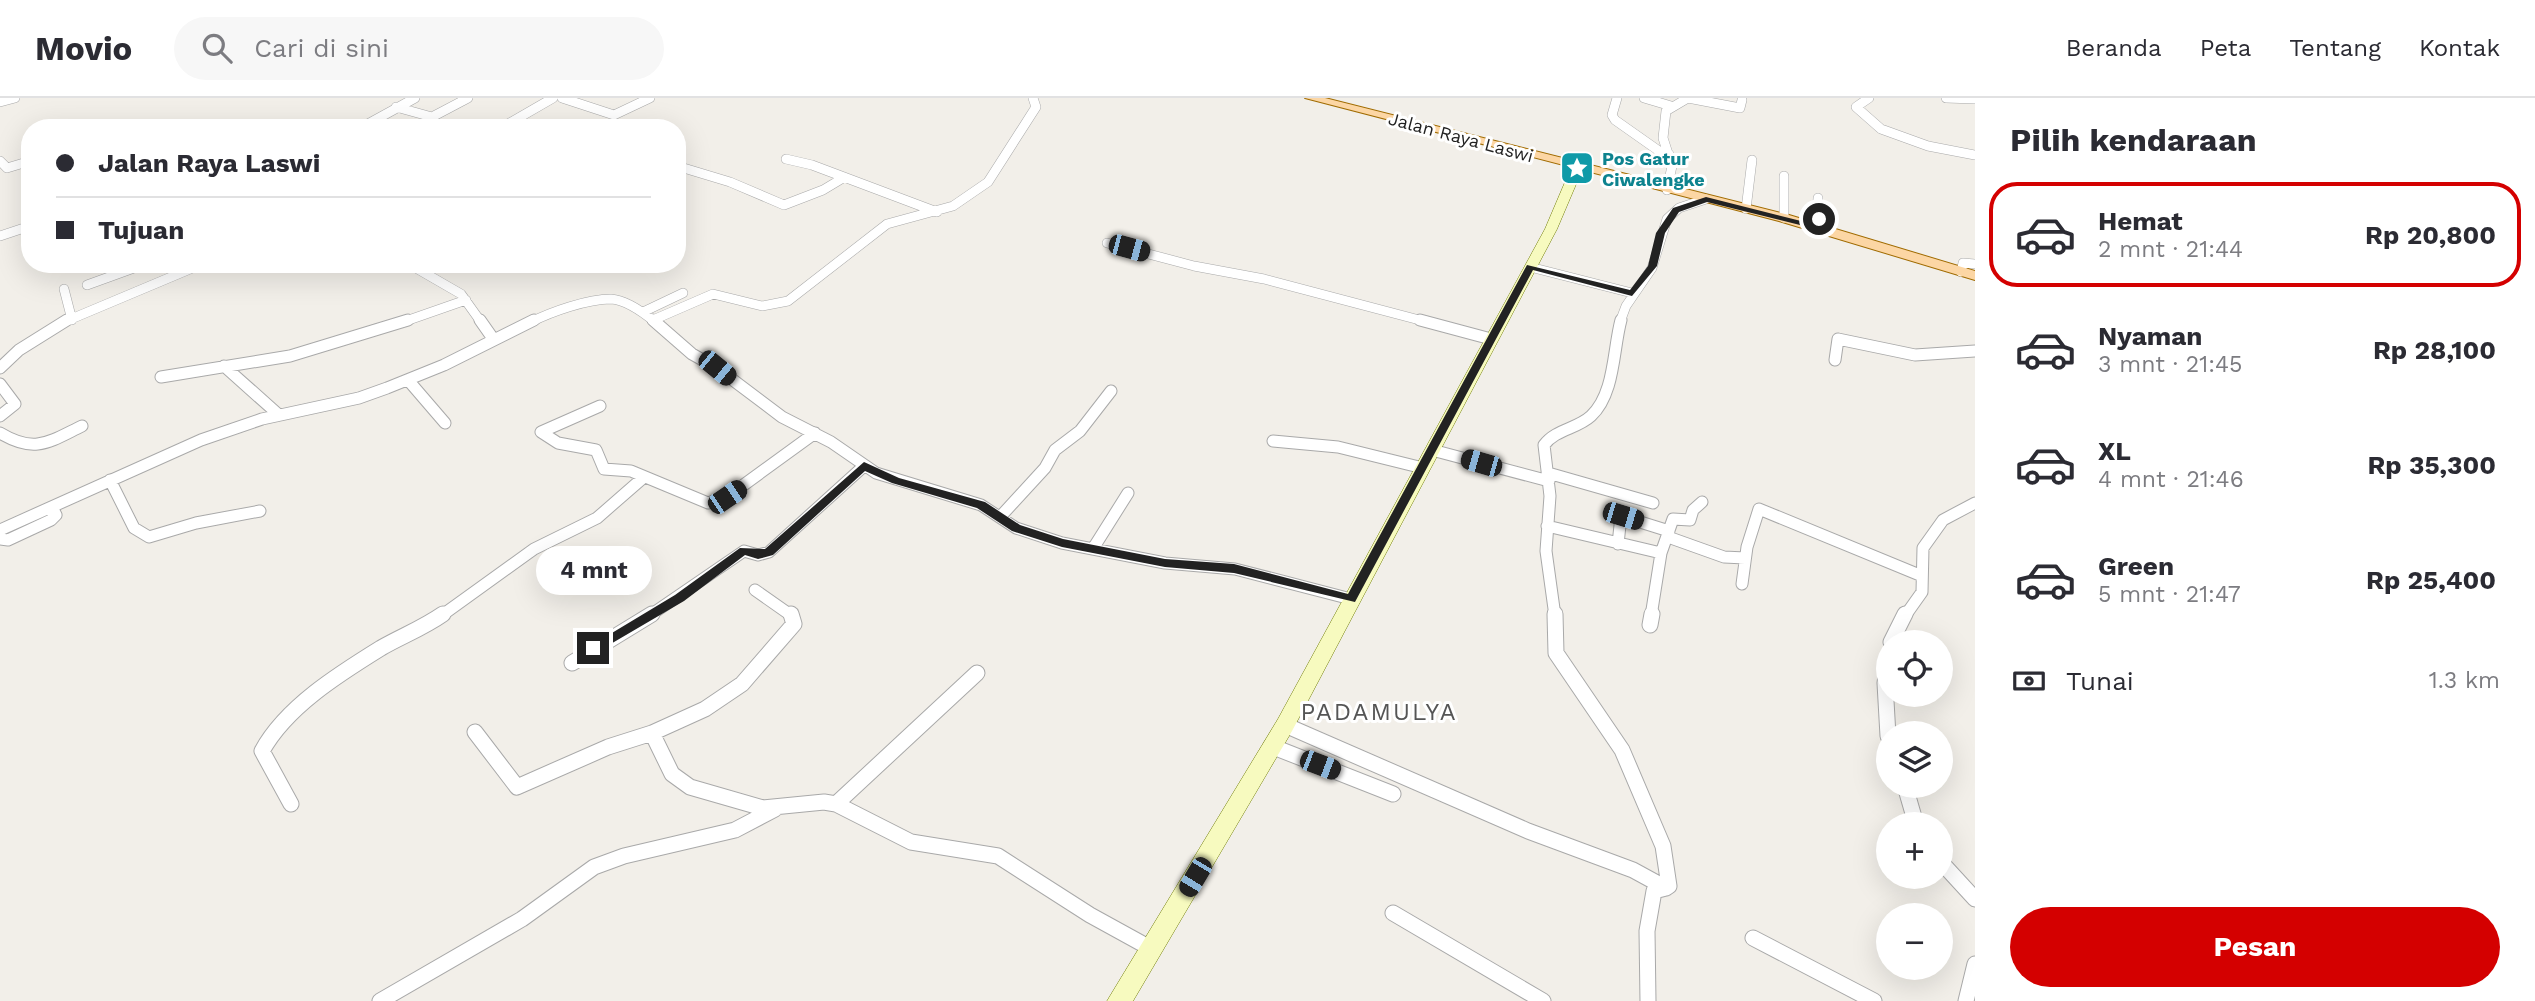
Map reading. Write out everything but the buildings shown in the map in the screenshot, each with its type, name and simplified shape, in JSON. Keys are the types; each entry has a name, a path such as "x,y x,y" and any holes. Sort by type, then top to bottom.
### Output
{"main road":[{"name":"Jalan Raya Laswi","path":"1311,98 1577,168 1784,218 1968,274"},
{"path":"1119,1001 1285,725 1567,197 1577,168"}],"street":[{"path":"0,102 15,98"},
{"path":"376,119 415,98"},
{"path":"432,117 468,98"},
{"path":"517,119 553,98"},
{"path":"562,98 614,115 650,98"},
{"path":"653,320 713,294 762,306 788,301 887,224 937,212 963,202 988,182 1037,107 1033,98"},
{"path":"1617,98 1613,118 1666,153"},
{"path":"1644,98 1671,106"},
{"path":"1667,190 1672,166 1663,138 1666,111 1688,98 1737,108 1742,107 1742,100"},
{"path":"1869,98 1856,107 1877,126 1928,146 1975,155"},
{"path":"1947,98 1975,99"},
{"path":"396,107 441,119"},
{"path":"786,159 812,165 937,212"},
{"path":"1746,209 1752,160"},
{"path":"0,161 7,168 21,164"},
{"path":"686,169 730,182 786,205 824,190 842,178"},
{"path":"1784,176 1784,218"},
{"path":"1816,227 1818,198"},
{"path":"1620,290 1653,266 1660,233 1671,213 1706,199"},
{"path":"0,236 21,229"},
{"path":"1107,243 1194,266 1264,279 1491,339"},
{"path":"1968,274 1963,263 1975,264"},
{"path":"1530,267 1620,290"},
{"path":"87,285 121,273"},
{"path":"0,368 36,337 181,273"},
{"path":"426,273 466,300 494,340"},
{"path":"107,278 113,302"},
{"path":"64,289 72,320"},
{"path":"1620,290 1623,312 1600,404 1590,418 1546,441 1542,477 1547,526 1546,551 1554,596 1556,653 1622,750 1663,846 1669,886 1654,891 1650,910 1648,1001"},
{"path":"643,312 683,293"},
{"path":"0,530 201,440 278,415 359,398 408,380 553,311 612,299 643,312 692,354 717,368 782,417 815,433 864,466 895,481 981,505 1031,534 1165,563 1254,573 1351,599"},
{"path":"160,377 290,356 398,324 466,300"},
{"path":"1835,360 1838,340 1915,355 1975,351"},
{"path":"225,366 278,415"},
{"path":"408,380 445,423"},
{"path":"0,384 15,404 0,416"},
{"path":"1000,517 1045,468 1055,450 1080,431 1111,391"},
{"path":"600,406 541,432 560,444 596,450 606,469 626,470 703,502 717,502 815,433"},
{"path":"0,433 18,445 28,447 82,426"},
{"path":"1273,441 1338,447 1423,468"},
{"path":"1432,450 1653,503"},
{"path":"572,663 595,646 628,630 679,598 744,551 758,555 769,552 864,466"},
{"path":"291,804 262,751 272,733 296,709 375,652 421,630 534,549 597,518 644,477"},
{"path":"110,480 134,528 149,537 196,523 260,511"},
{"path":"1094,547 1128,493"},
{"path":"1650,625 1661,553 1674,519 1690,520 1693,510 1702,502"},
{"path":"1897,630 1910,605 1922,592 1923,548 1937,525 1975,503"},
{"path":"0,539 8,540 51,520 56,515 52,507"},
{"path":"1742,584 1745,558 1759,509 1922,576"},
{"path":"1618,544 1621,516 1724,557 1745,558"},
{"path":"1547,526 1661,553"},
{"path":"475,732 517,787 705,709 742,684 792,627 791,613 755,590"},
{"path":"836,804 977,673"},
{"path":"1285,725 1412,777 1530,831 1650,878 1666,888"},
{"path":"652,733 672,774 683,783 745,804 775,809 824,802 836,804 911,842 998,856 1090,915 1150,948"},
{"path":"1271,746 1393,794"},
{"path":"380,1001 429,969 542,906 586,871 621,856 720,835 751,824 775,809"},
{"path":"1953,875 1975,898"},
{"path":"1393,913 1543,1001"},
{"path":"1754,938 1874,1001"},
{"path":"1966,1001 1975,964"}],"place":[{"name":"Pos Gatur Ciwalengke","path":"1577,168"}],"district":[{"name":"PADAMULYA","path":"1379,712"}],"route":[{"path":"593,648 679,598 744,551 758,555 769,552 864,466 895,481 981,505 1016,528 1062,543 1094,547 1165,563 1234,569 1351,599 1530,267 1632,293 1653,266 1660,233 1671,213 1676,210 1706,199 1816,227 1819,219"}]}
